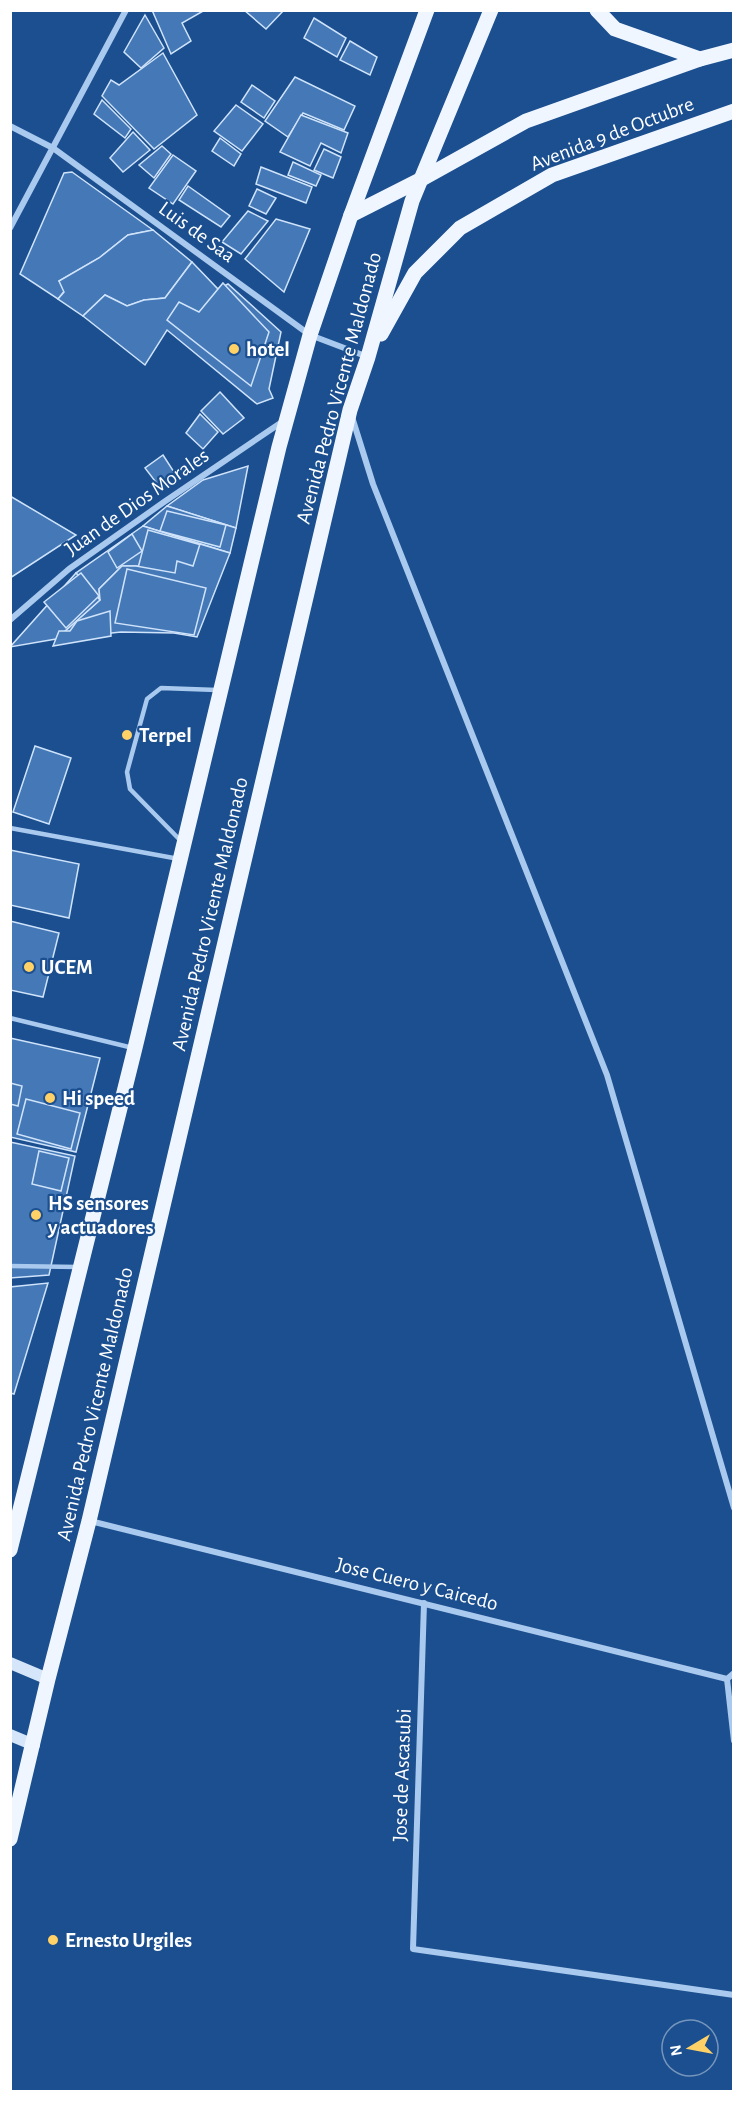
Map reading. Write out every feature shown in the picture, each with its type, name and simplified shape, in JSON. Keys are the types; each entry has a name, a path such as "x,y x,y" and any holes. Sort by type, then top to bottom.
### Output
{"main road":[{"name":"Avenida Pedro Vicente Maldonado","path":"10,1550 135,1048 279,447 310,335 351,214 427,10"},
{"name":"Avenida Pedro Vicente Maldonado","path":"10,1839 89,1521 350,410 368,357 412,201 491,10"},
{"path":"597,10 615,29 700,59"},
{"name":"Avenida 9 de Octubre","path":"351,214 420,180 526,120 700,59 734,50"},
{"name":"Avenida 9 de Octubre","path":"368,357 415,273 460,228 552,175 734,111"}],"street":[{"path":"10,228 126,10"},
{"name":"Luis de Saa","path":"10,126 53,148 310,335 368,357"},
{"path":"350,410 373,484 608,1075 734,1508"},
{"name":"Juan de Dios Morales","path":"10,620 69,569 288,418"},
{"name":"Jose Cuero y Caicedo","path":"89,1521 727,1679"},
{"name":"Jose de Ascasubi","path":"424,1603 413,1949 734,1995"},
{"path":"10,1663 48,1679"},
{"path":"734,1673 727,1679 734,1741"},
{"path":"10,1735 34,1745"}],"lane":[{"path":"182,852 130,789 127,772 147,699 161,688 219,690"},
{"path":"10,828 182,852"},
{"path":"10,1018 135,1048"},
{"path":"10,1266 81,1267"}],"building":[{"path":"152,10 205,10 182,23 191,41 171,54"},
{"path":"244,10 284,10 266,29"},
{"path":"145,15 164,48 141,68 124,52"},
{"path":"314,18 346,38 337,57 304,38"},
{"path":"350,41 377,57 370,75 340,60"},
{"path":"163,53 197,115 154,149 102,96 111,80 119,85"},
{"path":"295,77 355,106 344,130 303,113 288,137 265,121"},
{"path":"252,85 275,101 264,118 241,102"},
{"path":"102,100 131,129 125,138 94,114"},
{"path":"236,105 263,124 242,151 214,131"},
{"path":"301,115 348,133 341,153 321,143 310,166 280,152"},
{"path":"133,132 150,150 123,172 110,158"},
{"path":"220,138 241,154 234,166 212,151"},
{"path":"162,146 171,154 154,178 139,165"},
{"path":"324,149 341,157 333,178 314,170"},
{"path":"173,155 196,171 173,204 149,188"},
{"path":"293,162 321,175 316,186 288,175"},
{"path":"261,167 312,187 306,203 256,184"},
{"path":"72,172 153,230 128,235 99,258 59,281 66,289 58,299 20,274 64,173"},
{"path":"188,186 230,216 221,227 179,200"},
{"path":"257,189 276,198 266,214 249,206"},
{"path":"248,211 268,221 241,254 222,242"},
{"path":"276,219 310,229 284,292 245,259"},
{"path":"153,230 192,262 165,298 144,300 127,306 105,295 83,316 58,299 64,292 59,281 99,258 128,235"},
{"name":"hotel","path":"192,262 218,289 228,284 281,332 269,389 273,398 257,404 167,330 145,365 83,316 105,295 127,306 144,300 165,298"},
{"path":"223,283 269,332 251,386 167,320 179,302 199,312"},
{"path":"220,392 244,418 223,434 201,411"},
{"path":"200,414 218,432 203,449 186,433"},
{"path":"163,455 174,472 158,485 145,468"},
{"path":"248,466 236,528 167,506 203,480"},
{"path":"10,496 76,535 10,578"},
{"path":"167,506 236,528 230,553 143,526"},
{"path":"167,511 226,525 220,547 160,531"},
{"path":"143,526 200,544 193,566 177,561 175,573 136,566 122,566 99,589 100,600 76,573"},
{"path":"148,530 219,550 208,583 138,568"},
{"path":"132,534 142,551 117,568 108,552"},
{"path":"200,544 230,553 197,637 174,633 121,632 56,639 100,600 99,589 122,566 136,566 175,573 177,561 193,566"},
{"path":"127,569 206,588 194,635 115,623"},
{"path":"76,573 100,600 56,639 10,647"},
{"path":"81,573 99,596 66,628 44,602"},
{"path":"110,611 111,636 53,646 59,631 70,631 77,621"},
{"path":"35,746 71,758 49,824 13,812"},
{"path":"10,850 79,864 69,918 10,905"},
{"path":"10,921 59,933 43,997 10,990"},
{"name":"Hi speed","path":"10,1038 100,1058 76,1152 10,1137"},
{"path":"10,1083 22,1086 18,1106 10,1104"},
{"path":"26,1099 80,1113 71,1149 17,1134"},
{"name":"HS sensores y actuadores","path":"10,1142 75,1156 49,1275 10,1278"},
{"path":"39,1151 69,1158 61,1191 32,1184"},
{"path":"48,1283 14,1394 10,1393 10,1287"}],"place":[{"name":"hotel","path":"234,349"},
{"name":"Terpel","path":"127,735"},
{"name":"UCEM","path":"29,967"},
{"name":"Hi speed","path":"50,1098"},
{"name":"HS sensores y actuadores","path":"36,1215"},
{"name":"Ernesto Urgiles","path":"53,1940"}]}
